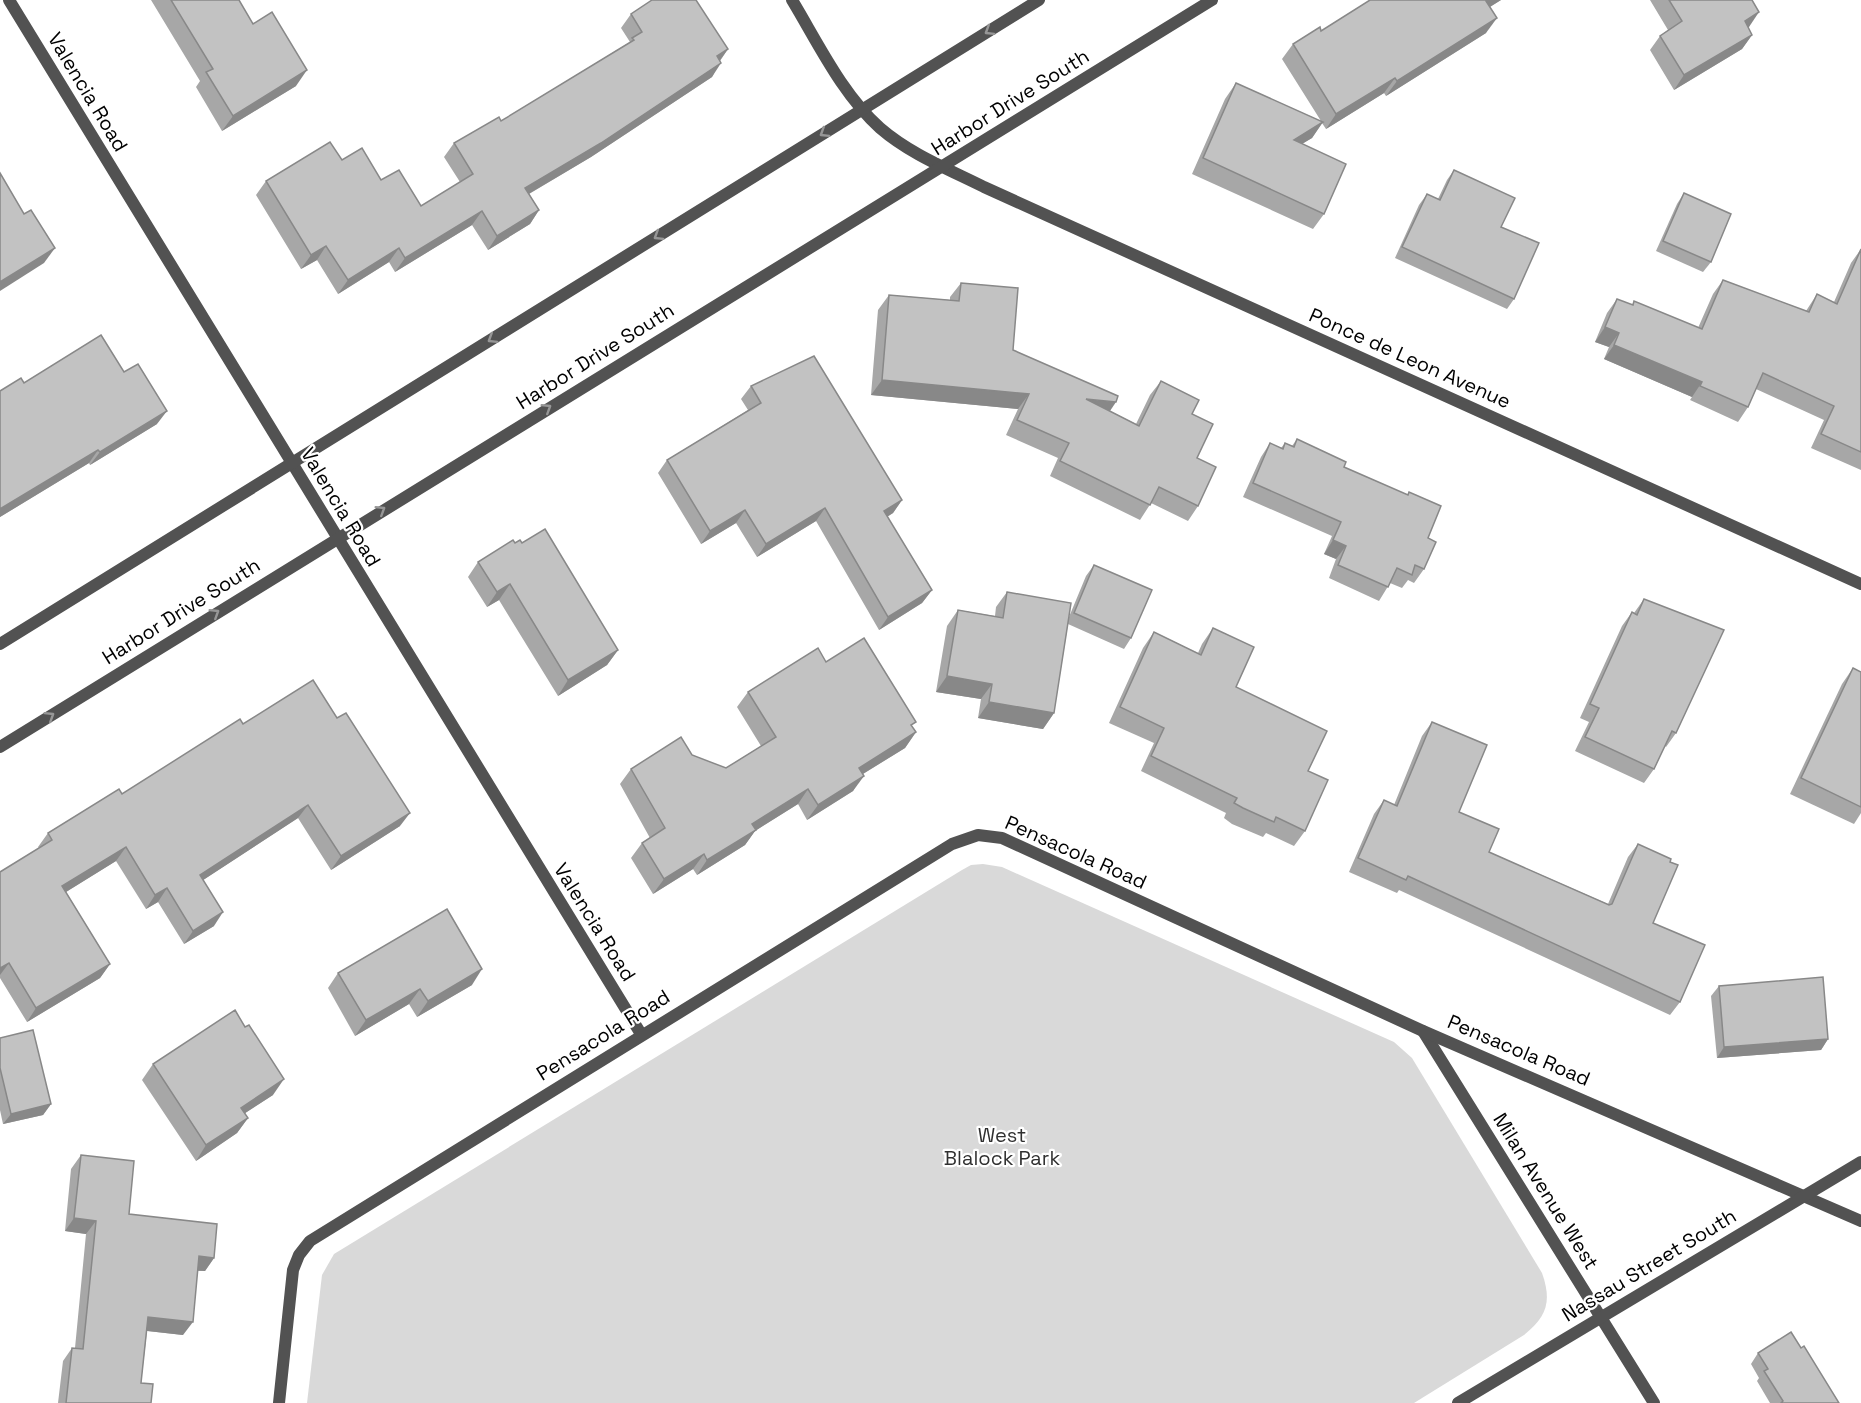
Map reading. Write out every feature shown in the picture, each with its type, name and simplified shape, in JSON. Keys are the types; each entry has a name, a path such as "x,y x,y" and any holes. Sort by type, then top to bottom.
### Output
{"street":[{"name":"Valencia Road","path":"9,0 641,1035"},
{"name":"Ponce de Leon Avenue","path":"792,0 862,110 899,143 943,166 1861,584"},
{"path":"0,644 1039,0"},
{"name":"Harbor Drive South","path":"0,747 1212,0"},
{"name":"Pensacola Road","path":"279,1403 292,1270 299,1255 310,1241 952,844 978,835 1002,838 1423,1031 1861,1221"},
{"name":"Milan Avenue West","path":"1423,1031 1653,1403"},
{"name":"Nassau Street South","path":"1458,1403 1600,1315 1861,1162"}],"green space":[{"name":"West Blalock Park","path":"971,865 1002,867 1394,1042 1412,1058 1542,1273 1547,1300 1538,1322 1524,1335 1414,1403 307,1403 322,1275 334,1254 962,870"}],"building":[{"path":"171,0 239,0 253,24 272,12 307,70 233,116 206,72 213,69"},
{"path":"652,0 696,0 728,49 717,56 721,63 601,143 525,188 539,210 497,236 482,211 405,258 399,248 348,280 326,246 311,255 266,181 330,142 342,160 362,148 381,180 399,170 421,206 473,174 454,143 499,117 501,121 634,40 632,38 642,32 631,14"},
{"path":"1370,0 1487,0 1497,18 1397,81 1395,78 1336,114 1293,44 1320,27 1321,31"},
{"path":"1669,0 1752,0 1759,12 1745,21 1752,35 1684,75 1660,36 1682,21"},
{"path":"1236,83 1323,122 1294,140 1346,164 1324,214 1203,158"},
{"path":"1454,170 1515,198 1501,227 1539,243 1514,299 1402,247 1427,194 1440,200"},
{"path":"0,173 24,214 31,210 55,248 0,282"},
{"path":"1684,193 1731,214 1711,262 1663,241"},
{"path":"1861,249 1861,452 1821,434 1834,406 1763,373 1748,407 1700,386 1702,382 1614,345 1619,333 1605,327 1617,299 1633,305 1634,301 1702,329 1723,280 1809,312 1817,294 1837,304"},
{"path":"961,283 1018,288 1013,350 1118,396 1116,402 1086,399 1139,426 1161,381 1199,400 1192,414 1213,424 1197,458 1216,467 1198,506 1159,487 1150,505 1060,461 1069,443 1017,420 1029,394 882,380 889,295 959,301"},
{"path":"101,335 124,372 138,364 167,411 0,509 0,391 21,378 24,383"},
{"path":"814,356 902,500 884,511 932,590 888,617 825,508 766,544 745,510 710,531 667,460 761,403 751,386"},
{"path":"1297,439 1346,462 1344,467 1408,495 1409,492 1441,506 1428,538 1436,542 1424,569 1415,565 1412,575 1397,568 1388,587 1338,565 1346,546 1333,540 1341,522 1253,483 1270,443 1283,449 1285,443 1294,447"},
{"path":"545,529 618,650 568,680 510,584 497,592 478,562 513,540 515,543 520,540 522,543"},
{"path":"1094,565 1152,590 1131,638 1074,613"},
{"path":"1007,592 1071,603 1054,713 989,702 992,684 947,676 958,610 1003,618"},
{"path":"1644,599 1724,630 1676,733 1672,731 1654,769 1585,737 1599,708 1590,704 1632,612 1637,615"},
{"path":"1213,628 1254,647 1236,687 1327,731 1308,771 1328,780 1305,831 1276,817 1274,822 1243,808 1234,803 1237,798 1151,756 1164,728 1120,707 1154,632 1201,655"},
{"path":"864,638 916,722 911,725 916,732 859,768 864,776 818,805 808,789 752,824 756,830 707,860 704,854 664,879 642,843 665,828 631,769 681,737 692,755 726,768 776,737 748,692 818,648 826,662"},
{"path":"1853,668 1861,672 1861,807 1801,778"},
{"path":"313,680 337,718 346,713 410,813 341,856 308,805 200,875 223,912 193,931 167,888 155,895 126,847 62,886 110,964 36,1008 9,963 0,968 0,872 52,840 48,833 119,789 122,794 240,719 243,724"},
{"path":"1432,722 1487,745 1459,812 1499,829 1489,852 1609,905 1612,904 1638,844 1671,859 1670,862 1678,865 1653,923 1705,945 1680,1002 1408,876 1406,880 1358,858 1384,800 1397,806"},
{"path":"447,909 482,969 428,1001 420,989 366,1020 338,973"},
{"path":"1823,977 1828,1039 1724,1047 1719,986"},
{"path":"235,1010 245,1027 249,1025 284,1079 241,1108 248,1118 206,1145 153,1064"},
{"path":"33,1030 51,1104 11,1114 0,1068 0,1038"},
{"path":"81,1155 134,1161 129,1214 217,1224 214,1258 199,1256 193,1322 148,1317 141,1383 153,1384 151,1403 66,1403 72,1348 83,1349 96,1221 74,1218"},
{"path":"1791,1332 1801,1348 1804,1346 1839,1403 1781,1403 1783,1401 1764,1371 1768,1369 1758,1353"}]}
